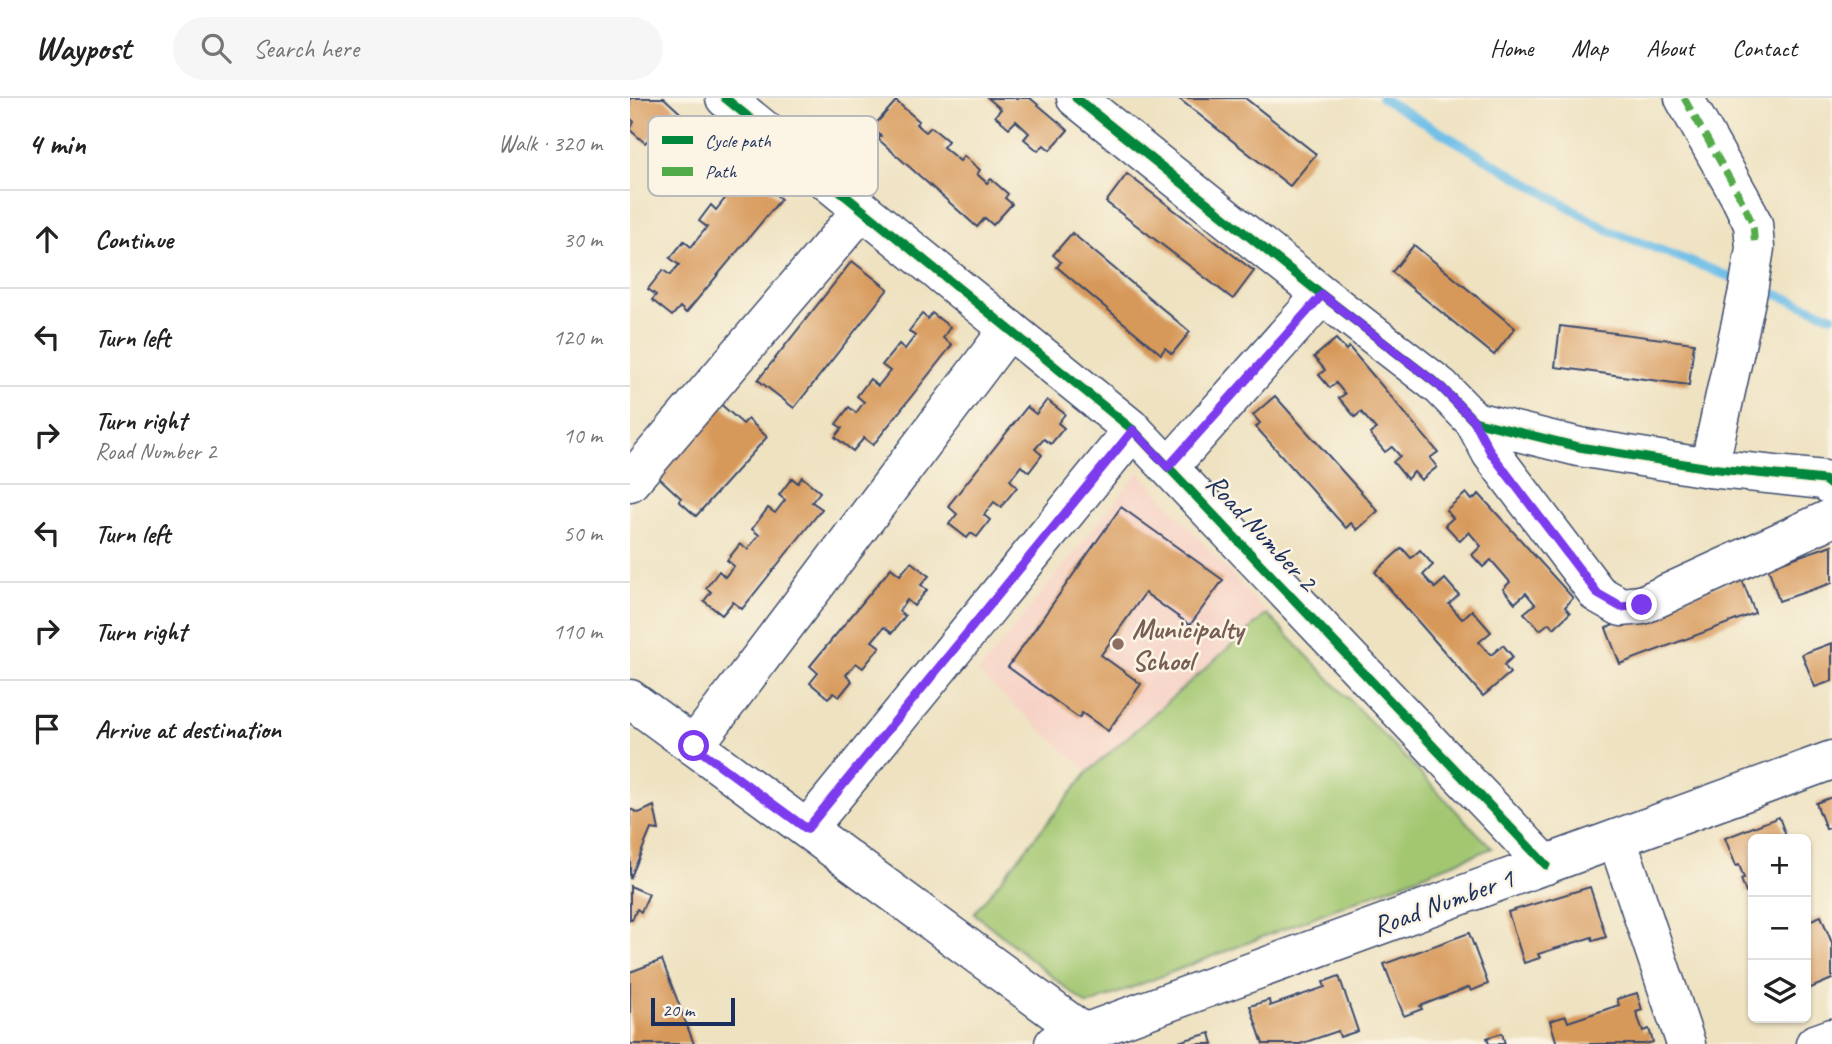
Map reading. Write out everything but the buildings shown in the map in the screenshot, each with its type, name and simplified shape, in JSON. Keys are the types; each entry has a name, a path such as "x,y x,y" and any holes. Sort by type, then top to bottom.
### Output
{"street":[{"name":"Road Number 2","path":"724,98 746,116"},
{"path":"1076,98 1441,387 1474,421 1497,461 1598,594 1621,607 1642,605 1832,518"},
{"path":"1684,98 1753,224 1755,248 1709,468"},
{"name":"Road Number 2","path":"846,196 1133,430 1546,865"},
{"path":"630,482 862,209"},
{"path":"1168,467 1322,295"},
{"path":"694,746 1009,329"},
{"path":"1474,421 1579,447 1709,468 1824,480 1832,486"},
{"path":"807,829 1133,430"},
{"path":"630,699 807,829 1069,1039"},
{"name":"Road Number 1","path":"1069,1039 1832,760"},
{"path":"1617,839 1686,1044"},
{"path":"1815,1044 1832,1038"}],"shaded area":[{"name":"Municipalty School","path":"1139,472 1267,614 1088,772 978,673"}],"green space":[{"path":"1267,614 1492,848 1087,1005 974,913 1088,772"}],"waterway":[{"path":"1382,98 1608,230 1741,281"},
{"path":"1757,287 1832,316"}],"marked path":[{"path":"1684,98 1753,224 1755,248"}],"cycle path":[{"path":"725,98 747,116"},
{"path":"1076,98 1441,387 1474,421 1579,447 1709,468 1824,480 1832,486"},
{"path":"845,196 1133,430 1546,865"}],"place":[{"name":"Municipalty School","path":"1118,644"}],"route":[{"path":"694,746 807,829 1133,430 1168,467 1322,295 1441,387 1474,421 1491,453 1598,594 1621,607 1642,605"}]}
